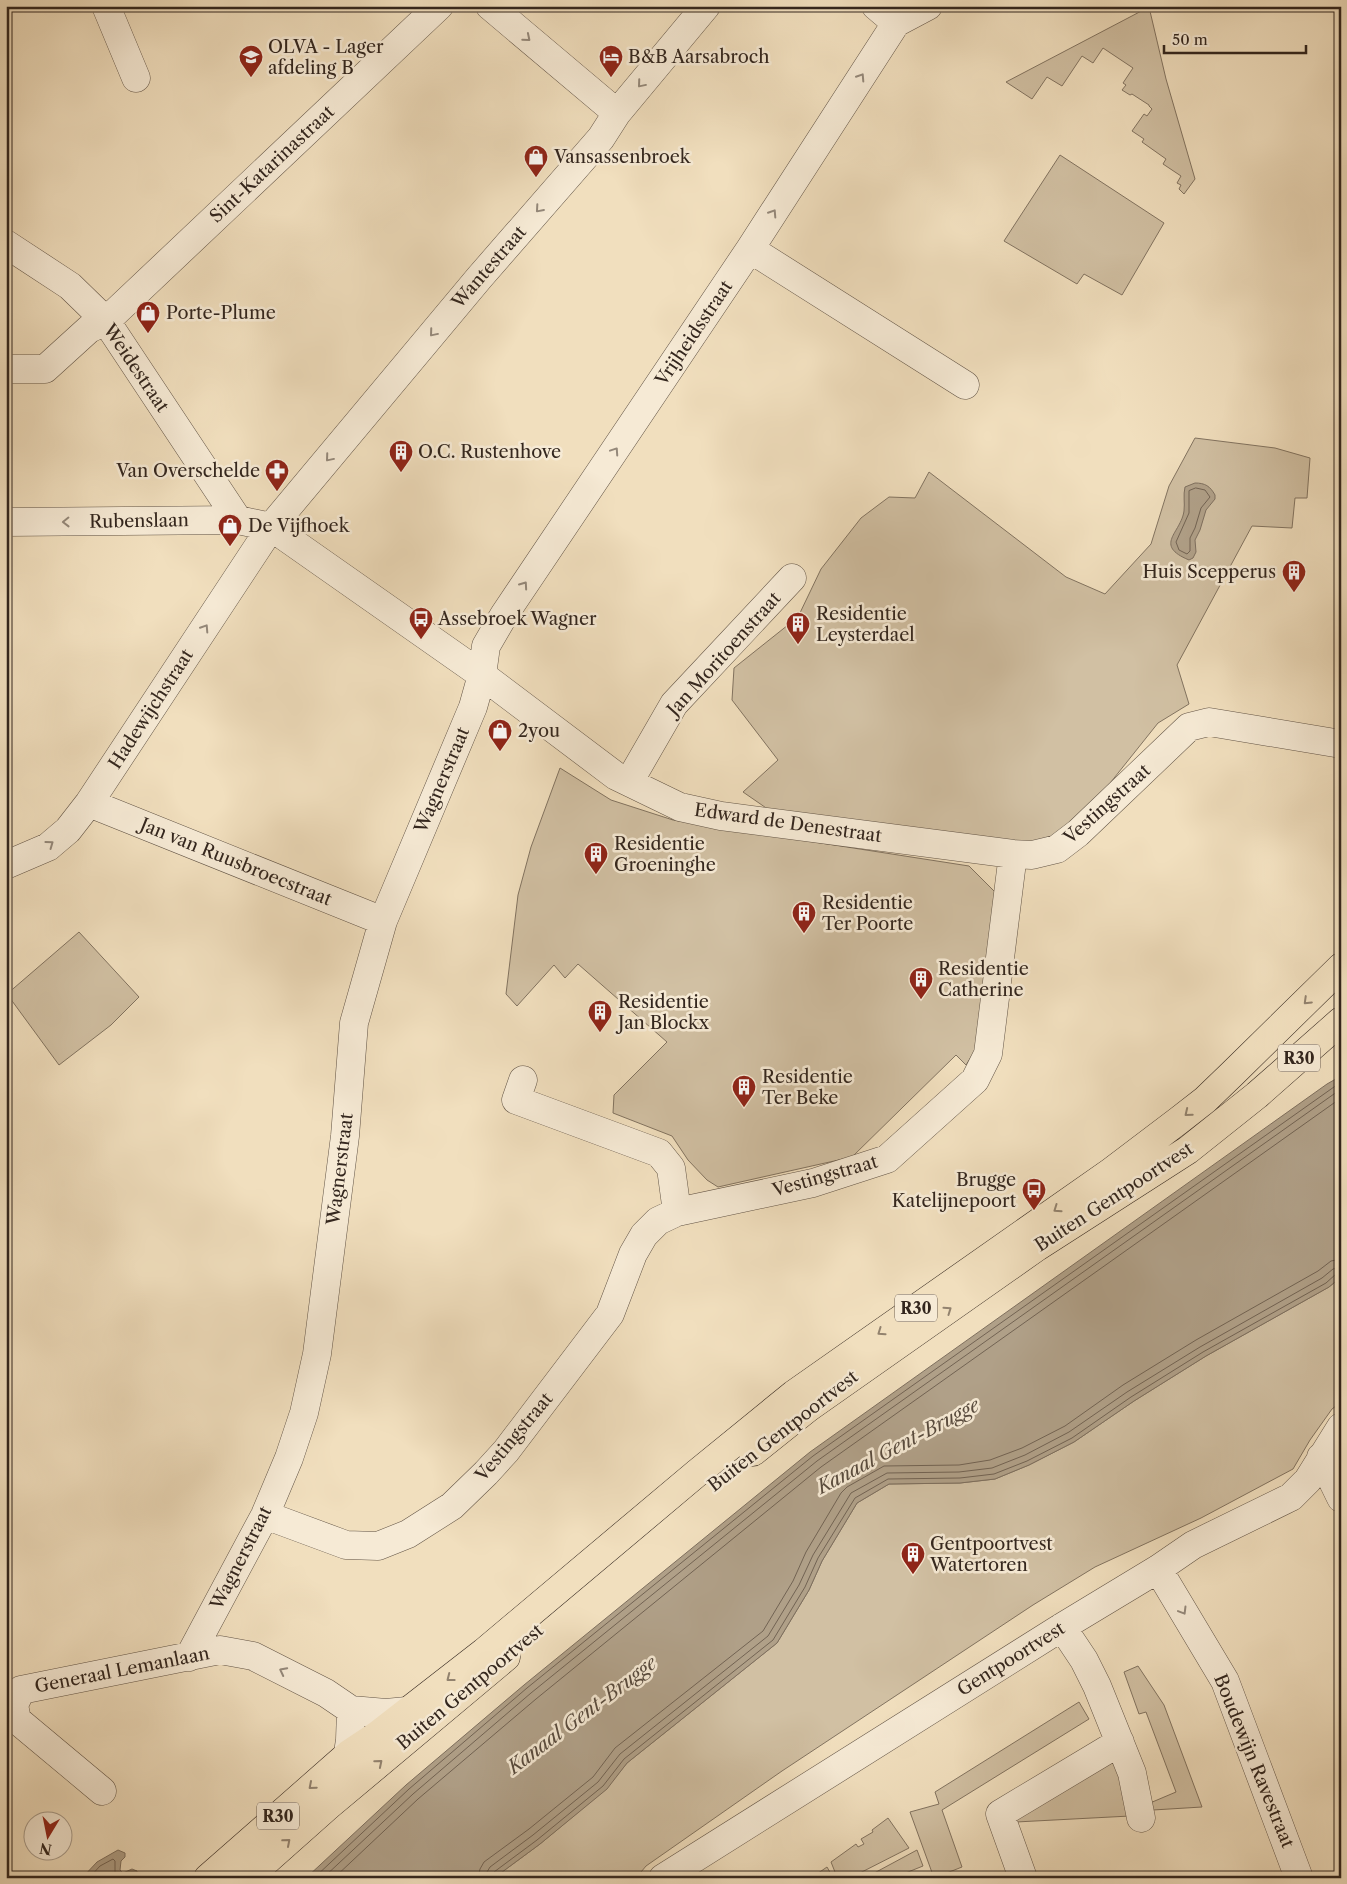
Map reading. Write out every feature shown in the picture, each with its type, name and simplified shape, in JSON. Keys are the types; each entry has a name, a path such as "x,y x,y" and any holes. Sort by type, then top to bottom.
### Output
{"main road":[{"name":"Buiten Gentpoortvest","path":"208,1878 348,1754 484,1652 794,1394 1112,1171 1178,1121 1204,1100 1341,967"},
{"name":"Buiten Gentpoortvest","path":"249,1876 342,1794 630,1553 808,1408 1037,1247 1188,1150 1257,1095 1341,1021"}],"street":[{"path":"106,6 136,78"},
{"name":"Sint-Katarinastraat","path":"6,369 45,369 88,329 106,321 439,6"},
{"path":"490,6 616,114"},
{"name":"Wantestraat","path":"271,527 479,278 601,138 616,114 706,6"},
{"name":"Vrijheidsstraat","path":"482,675 486,646 504,615 750,249 886,14 928,6"},
{"name":"Weidestraat","path":"6,244 70,286 106,321 238,520"},
{"path":"750,249 965,385"},
{"name":"Rubenslaan","path":"6,522 238,520 271,527"},
{"path":"271,527 482,675"},
{"name":"Hadewijchstraat","path":"6,865 48,847 68,830 89,803 271,527"},
{"name":"Jan Moritoenstraat","path":"629,782 674,704 792,578"},
{"name":"Edward de Denestraat","path":"482,675 616,776 680,807 721,816 1013,854"},
{"name":"Wagnerstraat","path":"189,1657 265,1515 290,1458 304,1413 317,1354 345,1136 354,1023 383,921 473,707 482,675"},
{"name":"Vestingstraat","path":"265,1515 346,1545 378,1546 408,1534 452,1506 486,1474 506,1451 610,1314 633,1254 644,1235 658,1221 677,1212 812,1183 887,1159 975,1080 988,1054 1013,854 1032,855 1057,848 1078,834 1189,727 1209,722 1341,744"},
{"name":"Jan van Ruusbroecstraat","path":"89,803 383,921"},
{"path":"523,1080 516,1100 659,1153 671,1168 677,1212"},
{"name":"Gentpoortvest","path":"663,1878 1062,1627 1158,1569 1193,1545 1291,1497 1308,1480 1341,1427"},
{"path":"1321,1458 1341,1498"},
{"name":"Boudewijn Ravestraat","path":"1158,1569 1225,1681 1299,1878"},
{"path":"1062,1627 1084,1660 1095,1681 1132,1773 1141,1818"},
{"name":"Generaal Lemanlaan","path":"102,1791 17,1720 14,1705 21,1690 220,1650 253,1656 326,1693"},
{"name":"Buiten Gentpoortvest","path":"326,1693 351,1710 386,1713 407,1711"},
{"path":"342,1794 348,1754 351,1710"},
{"path":"1023,1878 1000,1814 1120,1742"}],"shaded area":[{"path":"1149,7 1166,79 1195,179 1184,194 1179,189 1181,185 1177,183 1181,176 1163,164 1166,159 1142,142 1144,139 1132,131 1144,114 1147,116 1152,109 1132,94 1130,95 1122,90 1126,85 1123,83 1133,68 1103,48 1093,63 1082,56 1062,86 1047,77 1032,99 1006,82"},
{"path":"1060,155 1164,223 1122,295 1084,274 1077,284 1004,241"},
{"path":"1195,438 1275,448 1310,458 1307,498 1295,498 1292,528 1252,526 1177,665 1189,704 1158,723 1087,812 1051,843 1007,842 772,812 743,792 778,760 732,700 734,668 798,617 821,569 861,518 889,497 915,498 929,472 1066,577 1105,594 1151,544 1169,486"},
{"path":"560,768 611,800 673,820 969,866 995,892 976,1049 966,1065 956,1055 852,1157 718,1187 707,1180 688,1160 672,1136 613,1113 614,1095 667,1042 578,964 565,978 554,965 517,1006 506,994 518,895 531,847"},
{"path":"79,932 139,997 111,1025 59,1065 7,994"},
{"path":"1341,1277 1341,1402 1332,1409 1310,1440 1293,1469 1201,1518 1095,1567 1033,1605 782,1771 646,1866 636,1878 494,1878 540,1844 606,1789 627,1763 777,1643 809,1590 822,1561 857,1503 889,1484 960,1483 995,1479 1029,1465 1074,1442 1134,1401 1206,1356 1329,1287"},
{"path":"1138,1666 1164,1705 1202,1807 1153,1810 1150,1803 1176,1792 1146,1712 1139,1714 1124,1672"},
{"path":"1079,1702 1089,1719 942,1810 962,1867 934,1878 910,1812 939,1804 935,1792"},
{"path":"1121,1759 1130,1816 1016,1822 1019,1810 1101,1762"},
{"path":"888,1818 909,1848 854,1876 855,1878 811,1878 827,1867 831,1874 835,1872 831,1862 856,1844 858,1847 864,1844 861,1839 873,1832 872,1830"},
{"path":"917,1850 923,1866 893,1878 865,1878"}],"water":[{"path":"1195,483 1204,484 1209,487 1215,495 1215,499 1206,510 1195,540 1196,552 1193,558 1189,560 1178,554 1171,544 1184,511 1185,487"},
{"name":"Kanaal Gent-Brugge","path":"1341,1076 1341,1277 1329,1287 1206,1356 1134,1401 1074,1442 1029,1465 995,1479 960,1483 889,1484 857,1503 822,1561 809,1590 777,1643 627,1763 607,1789 540,1844 494,1878 306,1878 406,1785 524,1685 810,1452 1327,1084"},
{"path":"118,1850 125,1853 125,1857 121,1861 120,1870 123,1873 132,1869 137,1871 137,1878 82,1878 97,1862"}],"place":[{"name":"OLVA - Lager afdeling B","path":"251,78"},
{"name":"B&B Aarsabroch","path":"611,78"},
{"name":"Vansassenbroek","path":"536,178"},
{"name":"Porte-Plume","path":"148,334"},
{"name":"O.C. Rustenhove","path":"401,473"},
{"name":"Van Overschelde","path":"277,492"},
{"name":"De Vijfhoek","path":"230,547"},
{"name":"Huis Scepperus","path":"1294,593"},
{"name":"Assebroek Wagner","path":"421,640"},
{"name":"Residentie Leysterdael","path":"798,645"},
{"name":"2you","path":"500,752"},
{"name":"Residentie Groeninghe","path":"596,875"},
{"name":"Residentie Ter Poorte","path":"804,934"},
{"name":"Residentie Catherine","path":"921,1000"},
{"name":"Residentie Jan Blockx","path":"600,1033"},
{"name":"Residentie Ter Beke","path":"744,1108"},
{"name":"Brugge Katelijnepoort","path":"1034,1211"},
{"name":"Gentpoortvest Watertoren","path":"913,1575"}]}
